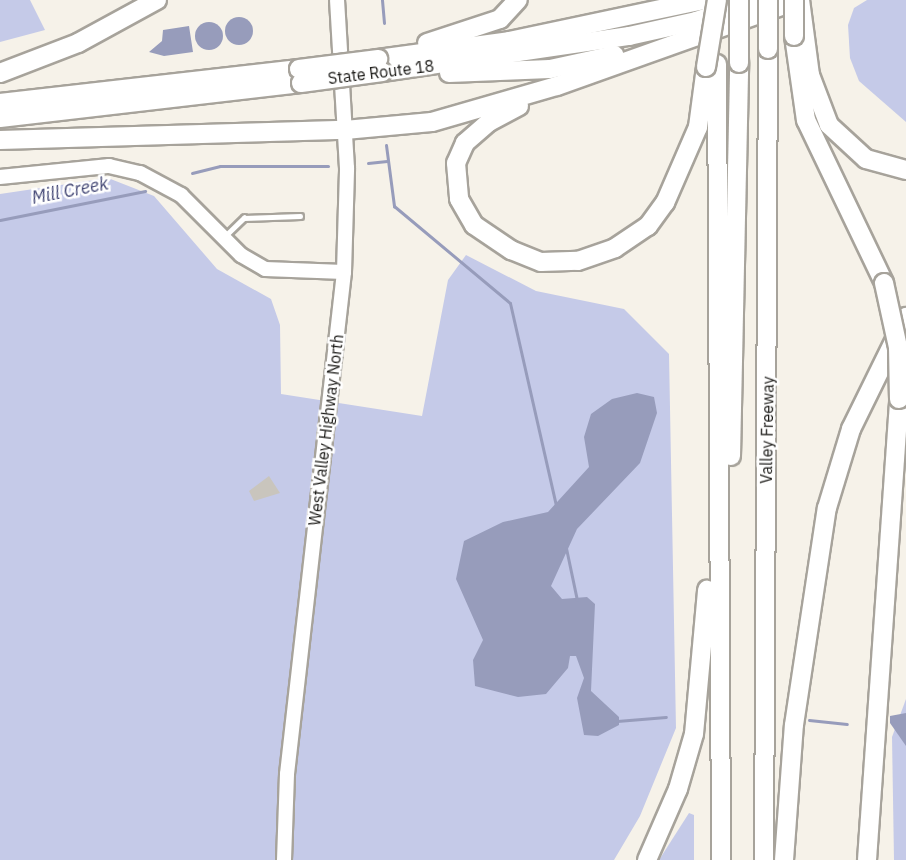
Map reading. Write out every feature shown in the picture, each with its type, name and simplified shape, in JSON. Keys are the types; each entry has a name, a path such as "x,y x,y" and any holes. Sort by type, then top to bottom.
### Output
{"highway":[{"path":"0,73 78,43 157,0"},
{"path":"380,65 491,24 518,0"},
{"name":"State Route 18","path":"0,118 380,65 509,41 703,0"},
{"path":"717,0 712,65 719,385 721,860"},
{"path":"720,712 727,687 739,0"},
{"name":"State Route 18","path":"380,65 406,69 629,36 696,21 758,0"},
{"name":"Valley Freeway","path":"764,860 768,0"},
{"path":"0,140 345,130 432,122 557,86 672,42 797,0 806,120 884,283 898,347 898,399 867,860"},
{"path":"799,34 816,96 838,138 866,159 906,170"},
{"path":"406,69 481,74 550,69 672,42"},
{"path":"557,86 471,135 456,163 459,199 474,225 504,246 541,262 594,256 648,226 674,187 698,127 712,65"},
{"name":"State Route 18","path":"0,103 300,76"},
{"path":"784,860 794,725 827,508 851,429 906,317"},
{"path":"647,860 678,789 698,709 719,385"},
{"path":"861,860 875,759"}],"main road":[{"name":"West Valley Highway North","path":"284,860 288,763 344,272 345,130 337,0"},
{"path":"0,177 109,166 140,173 182,195 224,237 265,269 344,272"}],"lane":[{"path":"224,237 244,218 300,216"}],"shaded area":[{"path":"0,0 30,0 45,30 0,42"},
{"path":"867,0 906,0 906,122 859,81 850,58 848,25 854,8"},
{"path":"239,17 249,21 253,31 249,41 239,45 229,41 225,31 229,21"},
{"path":"209,22 219,26 223,36 219,46 209,50 199,46 195,36 199,26"},
{"path":"189,26 193,52 164,56 149,52 162,41 163,30"},
{"path":"108,178 154,196 217,269 271,299 280,325 281,394 422,416 448,280 466,255 536,291 624,309 669,354 676,728 640,816 614,860 0,860 0,194"},
{"path":"637,393 654,397 657,413 640,463 577,529 551,586 562,599 587,597 595,604 591,691 619,717 619,725 598,736 584,735 577,698 584,678 576,656 570,656 568,668 546,694 518,697 475,686 473,660 483,640 456,579 464,541 503,522 548,512 589,467 584,437 591,414 612,399"},
{"path":"906,699 906,860 894,860 892,737"},
{"path":"906,713 906,746 890,723 890,716"},
{"path":"689,813 694,815 694,860 659,860"}],"building":[{"path":"269,476 280,493 254,501 249,491"}],"waterway":[{"path":"382,0 384,23"},
{"path":"386,145 394,206 510,303 556,506"},
{"name":"Mill Creek","path":"368,163 387,161"},
{"name":"Mill Creek","path":"192,173 220,166 328,166"},
{"name":"Mill Creek","path":"0,220 145,191"},
{"path":"566,548 577,600"},
{"path":"617,721 666,717"},
{"path":"809,720 847,724"}]}
